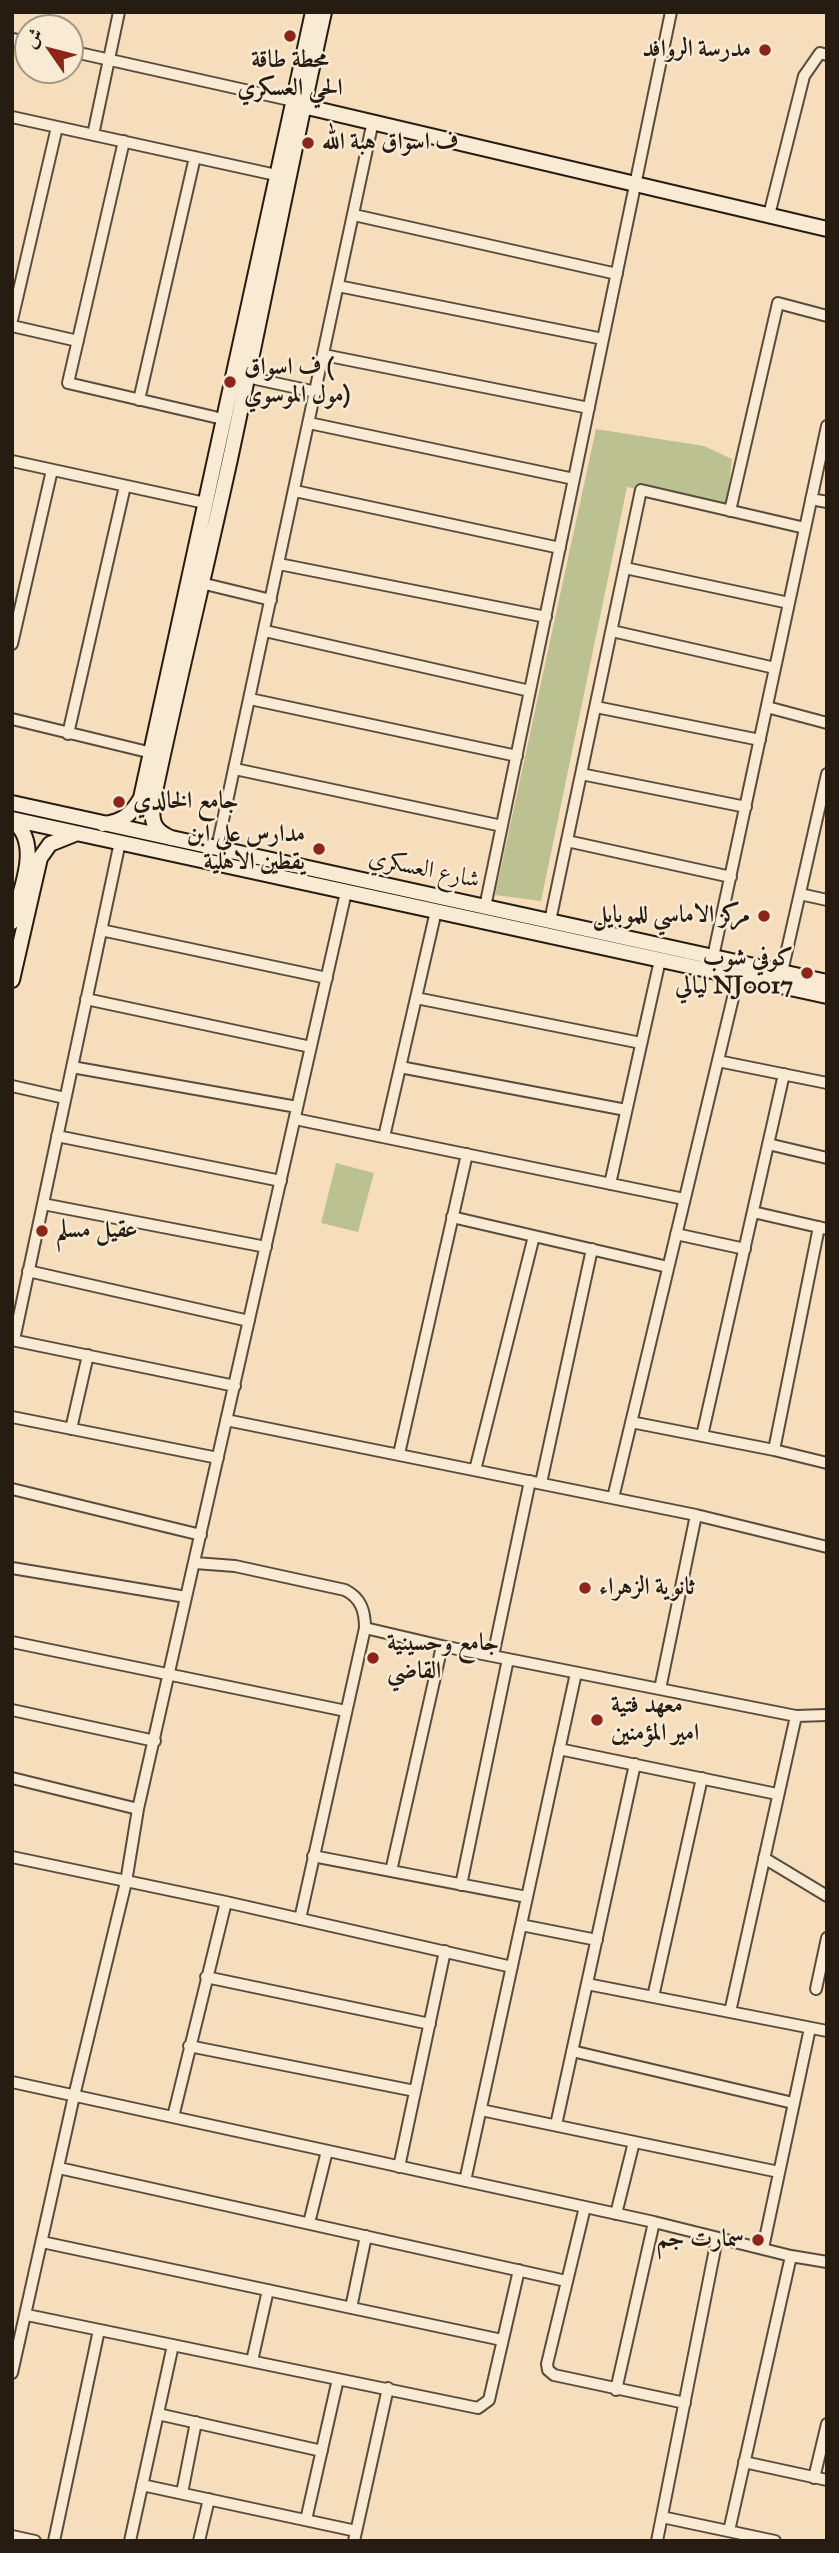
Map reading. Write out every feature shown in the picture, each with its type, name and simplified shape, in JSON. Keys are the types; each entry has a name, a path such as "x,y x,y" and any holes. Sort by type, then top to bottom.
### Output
{"street":[{"path":"93,135 119,12"},
{"path":"171,838 161,834 154,826 147,800 152,753 223,419 251,323 298,104 313,12"},
{"path":"251,323 276,174 324,12"},
{"path":"485,906 671,12"},
{"path":"769,215 804,76 820,53 827,55"},
{"path":"84,54 827,229"},
{"path":"12,117 276,174"},
{"path":"217,848 373,121"},
{"path":"12,320 57,127"},
{"path":"124,141 68,383 223,419"},
{"path":"139,400 195,157"},
{"path":"354,215 617,274"},
{"path":"338,286 603,339"},
{"path":"730,511 778,303 827,316"},
{"path":"12,326 78,341"},
{"path":"103,824 117,822 147,800 201,583 247,377 246,346"},
{"path":"324,355 589,408"},
{"path":"247,377 316,392"},
{"path":"309,423 574,479"},
{"path":"713,957 827,426"},
{"path":"12,461 205,503"},
{"path":"12,644 52,470"},
{"path":"68,734 125,486"},
{"path":"550,921 641,490 805,528"},
{"path":"295,491 560,548"},
{"path":"811,499 827,502"},
{"path":"279,564 545,617"},
{"path":"625,568 789,603"},
{"path":"201,583 271,600"},
{"path":"265,631 530,691"},
{"path":"612,631 775,668"},
{"path":"250,699 517,756"},
{"path":"596,707 760,740"},
{"path":"767,708 827,723"},
{"path":"12,719 152,753"},
{"path":"235,769 502,826"},
{"path":"581,774 746,807"},
{"path":"782,972 800,894 821,827 827,774"},
{"name":"شارع العسكري","path":"12,803 217,848 271,868"},
{"path":"12,819 20,825 25,835 29,855 12,922"},
{"name":"شارع العسكري","path":"12,819 120,842 485,906 827,982"},
{"path":"12,980 40,858 50,844 77,833"},
{"path":"568,841 731,877"},
{"path":"120,842 13,1340 235,1386"},
{"name":"شارع العسكري","path":"300,874 346,892 827,996"},
{"path":"12,2373 17,2333 27,2315 126,1882 138,1809 346,892"},
{"path":"800,894 827,900"},
{"path":"384,1137 436,911"},
{"path":"101,930 327,978"},
{"path":"610,1184 660,960"},
{"path":"613,1498 738,977"},
{"path":"416,998 641,1043"},
{"path":"86,999 311,1047"},
{"path":"718,1061 827,1083"},
{"path":"72,1067 298,1107"},
{"path":"400,1067 626,1110"},
{"path":"702,1436 784,1074"},
{"path":"12,1086 65,1097"},
{"path":"295,1119 684,1199"},
{"path":"57,1136 281,1181"},
{"path":"768,1144 827,1157"},
{"path":"399,1454 467,1154"},
{"path":"43,1204 266,1247"},
{"path":"753,1212 823,1228 774,1450"},
{"path":"453,1217 668,1267"},
{"path":"676,1234 745,1249"},
{"path":"475,1470 534,1236"},
{"path":"492,1656 592,1249"},
{"path":"28,1272 249,1321"},
{"path":"71,1429 88,1355"},
{"path":"12,1417 218,1458"},
{"path":"226,1420 696,1515 827,1547"},
{"path":"631,1422 827,1463"},
{"path":"12,1489 201,1535"},
{"path":"660,1689 696,1515"},
{"path":"195,1563 235,1566 345,1590 353,1594 361,1604 365,1616 365,1628 300,1919"},
{"path":"12,1568 186,1597"},
{"path":"365,1628 442,1646 796,1716 827,1715"},
{"path":"12,1642 346,1711"},
{"path":"391,1871 442,1646"},
{"path":"461,1885 508,1659"},
{"path":"465,2181 576,1672"},
{"path":"12,1710 155,1741"},
{"path":"730,2012 796,1716"},
{"path":"559,1749 777,1794"},
{"path":"556,2125 635,1764"},
{"path":"12,1778 138,1809"},
{"path":"653,1997 702,1778"},
{"path":"313,1856 527,1897"},
{"path":"12,1857 512,1967"},
{"path":"764,1858 827,1896"},
{"path":"173,2117 226,1902"},
{"path":"521,1925 597,1940"},
{"path":"816,1989 827,1938"},
{"path":"399,2167 446,1951"},
{"path":"206,1978 430,2024"},
{"path":"587,1984 827,2031"},
{"path":"763,2248 810,2028"},
{"path":"189,2046 415,2091"},
{"path":"572,2050 793,2104"},
{"path":"12,2082 827,2262"},
{"path":"481,2110 779,2172"},
{"path":"616,2214 634,2142"},
{"path":"309,2223 327,2151"},
{"path":"59,2168 566,2281"},
{"path":"585,2207 547,2364 548,2370 554,2375 616,2390 685,2403"},
{"path":"616,2390 654,2222"},
{"path":"351,2308 366,2236"},
{"path":"657,2541 718,2239"},
{"path":"42,2242 502,2340"},
{"path":"729,2531 791,2256"},
{"path":"27,2315 478,2408 489,2400 519,2270"},
{"path":"252,2361 268,2290"},
{"path":"54,2541 99,2330"},
{"path":"130,2541 173,2345"},
{"path":"306,2520 338,2379"},
{"path":"142,2485 306,2520 355,2536 388,2388"},
{"path":"158,2414 322,2451"},
{"path":"182,2493 196,2422"},
{"path":"814,2477 827,2424"},
{"path":"744,2462 827,2480"},
{"path":"199,2541 209,2499"},
{"path":"662,2517 775,2541"},
{"path":"12,2536 35,2541"}],"green space":[{"path":"596,429 704,446 732,459 727,506 627,487 541,901 495,895"},
{"path":"336,1163 374,1173 358,1232 321,1223"}],"place":[{"name":"محطة طاقة الحي العسكري","path":"290,36"},
{"name":"مدرسة الروافد","path":"765,50"},
{"name":"ف اسواق هبة الله","path":"308,143"},
{"name":"ف اسواق ( مول الموسوي)","path":"230,382"},
{"name":"جامع الخالدي","path":"119,802"},
{"name":"مدارس علي ابن يقطين الاهلية","path":"319,849"},
{"name":"مركز الاماسي للموبايل","path":"764,916"},
{"name":"كوفي شوب ليالي NJ0017","path":"807,973"},
{"name":"عقيل مسلم","path":"42,1231"},
{"name":"ثانوية الزهراء","path":"585,1588"},
{"name":"جامع وحسينية القاضي","path":"373,1658"},
{"name":"معهد فتية امير المؤمنين","path":"597,1720"},
{"name":"سمارت جم","path":"758,2240"}]}
